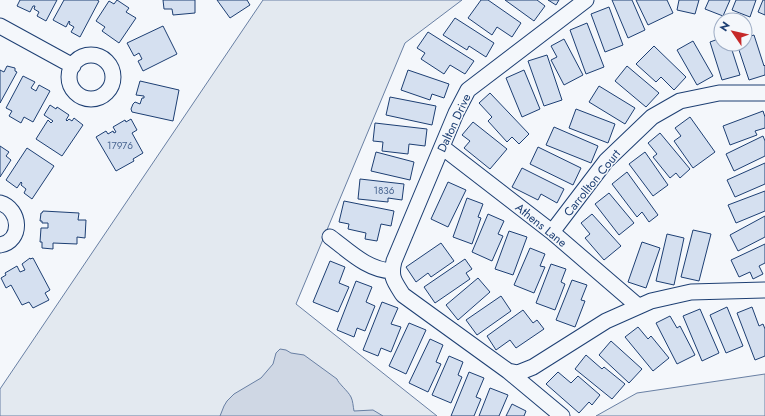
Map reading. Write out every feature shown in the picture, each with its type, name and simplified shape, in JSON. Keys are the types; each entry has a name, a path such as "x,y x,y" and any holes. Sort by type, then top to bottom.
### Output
{"street":[{"name":"Dalton Drive","path":"392,271 394,261 456,113 468,90 586,0"},
{"path":"0,26 73,66"},
{"name":"Carrollton Court","path":"552,232 606,161 652,117 680,101 719,93 765,93"},
{"name":"Athens Lane","path":"442,147 552,232 638,306"},
{"path":"0,203 6,205 13,211 17,220 16,230 12,238 0,245"},
{"path":"330,237 368,265 392,271 393,279 403,295 508,371 562,416"},
{"path":"508,371 518,373 533,367 606,321 651,301 691,292 765,290"}],"shaded area":[{"path":"263,0 462,0 405,43 296,304 437,416 0,416 0,389"},
{"path":"280,349 291,353 304,355 337,379 351,397 354,411 373,410 383,416 220,416 227,401 234,394 261,378 273,364 276,353"},
{"path":"765,374 765,416 596,416 637,393"}],"building":[{"path":"20,0 57,0 46,21 37,16 39,12 34,9 35,6 33,6 30,12 17,6"},
{"path":"64,0 99,1 80,37 71,32 74,27 69,24 69,21 66,27 53,20"},
{"path":"117,0 129,8 126,12 136,18 119,43 102,31 105,27 96,21 109,1 114,4"},
{"path":"163,0 195,0 195,13 173,15 172,9 164,9"},
{"path":"217,0 247,0 250,5 230,18"},
{"path":"481,0 488,0 521,23 512,37 497,27 492,35 468,18"},
{"path":"505,0 537,0 545,6 534,21"},
{"path":"548,0 559,0 556,5"},
{"path":"612,0 632,0 645,30 628,38"},
{"path":"636,0 667,0 673,13 648,25"},
{"path":"679,0 699,0 695,14 677,10"},
{"path":"709,0 730,0 725,12 713,12 705,9"},
{"path":"736,0 756,0 752,12 737,12 732,10"},
{"path":"763,0 765,0 765,15 758,12"},
{"path":"609,7 623,45 605,52 591,14"},
{"path":"455,18 494,43 486,57 469,46 467,50 443,35"},
{"path":"587,23 604,67 586,74 570,30"},
{"path":"163,26 177,54 143,71 138,61 142,59 139,53 134,56 127,43"},
{"path":"428,32 474,61 465,74 450,65 444,74 421,59 425,53 417,48"},
{"path":"753,35 764,66 765,65 765,75 749,80 740,52 753,52"},
{"path":"564,39 583,75 564,85 551,60 557,57 551,46"},
{"path":"693,41 713,76 697,85 677,50"},
{"path":"713,41 713,52 710,42"},
{"path":"654,46 686,77 674,90 661,77 656,82 636,64"},
{"path":"713,52 733,52 740,75 722,80"},
{"path":"547,55 562,100 544,106 528,61"},
{"path":"7,66 15,68 15,71 17,72 0,103 0,70 4,72"},
{"path":"627,66 659,93 646,107 615,81"},
{"path":"408,70 449,84 444,98 432,94 430,100 401,90"},
{"path":"524,70 540,109 522,117 506,78"},
{"path":"23,76 35,82 31,88 36,91 39,85 50,91 33,122 24,117 21,123 9,116 12,111 6,108"},
{"path":"140,81 179,90 173,121 132,112 131,109 133,104 135,102 140,104 142,98 144,98 144,96 136,95"},
{"path":"599,86 635,108 625,124 589,102"},
{"path":"490,93 529,134 519,144 512,137 507,142 488,121 492,117 479,103"},
{"path":"390,97 436,106 432,125 386,115"},
{"path":"50,105 56,109 57,107 69,115 66,120 67,121 69,119 72,121 74,118 83,125 62,156 36,139 48,120 51,123 53,121 44,115"},
{"path":"576,109 615,124 608,143 569,128"},
{"path":"763,111 765,117 765,128 755,131 757,135 730,145 723,126"},
{"path":"690,117 715,152 693,168 674,141 681,136 675,128"},
{"path":"131,119 137,130 132,133 143,153 133,159 134,161 116,171 96,137 106,131 108,134 113,131 114,133 116,132 113,127 125,120 126,122"},
{"path":"473,122 507,149 490,169 464,148 470,141 462,135"},
{"path":"375,123 427,129 425,146 409,144 408,154 382,151 383,142 373,141"},
{"path":"554,127 598,146 591,163 546,145"},
{"path":"660,133 690,169 680,178 676,173 670,178 653,157 657,154 648,143"},
{"path":"763,136 765,141 765,156 734,171 726,154"},
{"path":"0,146 9,152 6,156 11,160 0,177"},
{"path":"538,147 581,168 573,185 530,164"},
{"path":"27,148 54,166 32,199 24,193 26,189 21,185 21,182 17,188 6,180"},
{"path":"376,152 414,162 410,180 371,171"},
{"path":"645,152 668,185 653,196 629,164"},
{"path":"765,163 765,184 735,197 727,180"},
{"path":"522,168 564,189 557,203 541,194 538,200 512,187"},
{"path":"627,172 658,215 649,222 642,212 637,217 612,184"},
{"path":"360,179 404,184 402,200 388,198 388,202 358,199"},
{"path":"448,182 466,190 448,227 431,219"},
{"path":"765,191 765,211 736,223 728,205"},
{"path":"609,193 634,223 619,235 595,204"},
{"path":"467,198 483,204 478,217 481,218 472,244 453,237"},
{"path":"344,201 394,211 391,226 381,224 377,241 365,239 366,233 348,229 349,224 339,222"},
{"path":"43,211 79,213 78,220 86,220 85,238 77,237 77,244 53,243 53,249 42,248 42,242 40,242 41,228 48,228 48,223 42,223 42,221 40,221 41,213"},
{"path":"488,214 504,221 498,234 503,236 492,261 472,252"},
{"path":"592,214 621,246 604,260 585,238 590,234 581,223"},
{"path":"765,216 765,237 738,251 730,235"},
{"path":"693,230 711,234 699,281 681,277"},
{"path":"509,231 527,237 513,275 495,269"},
{"path":"667,234 684,238 674,285 656,281"},
{"path":"642,242 660,248 646,288 628,282"},
{"path":"441,243 454,261 431,277 428,273 416,282 406,267"},
{"path":"765,244 765,263 759,266 763,274 753,279 750,272 739,277 731,260"},
{"path":"530,248 545,254 540,266 545,267 534,293 514,285"},
{"path":"30,258 33,258 50,290 45,293 49,300 33,308 29,302 22,305 11,285 6,288 1,278 6,275 5,273 17,266 20,272 25,270 22,264"},
{"path":"465,259 472,269 466,273 470,279 435,303 424,287"},
{"path":"330,261 345,267 339,283 349,287 338,312 313,302"},
{"path":"551,264 566,269 561,282 565,284 555,310 536,303"},
{"path":"478,278 490,292 458,320 446,305"},
{"path":"572,280 587,285 581,300 585,301 575,327 556,320"},
{"path":"356,281 372,287 366,302 375,306 365,331 357,328 354,337 337,330"},
{"path":"501,296 511,311 477,335 466,320"},
{"path":"382,302 398,308 391,324 401,327 391,352 381,348 378,356 363,350"},
{"path":"727,307 743,346 726,353 710,315"},
{"path":"752,307 759,326 763,324 765,329 765,356 755,360 737,313"},
{"path":"700,309 719,353 702,361 683,316"},
{"path":"523,310 533,323 537,320 544,329 516,348 510,340 496,350 487,336"},
{"path":"670,316 677,328 680,326 695,355 677,364 656,323"},
{"path":"409,323 426,330 406,374 389,366"},
{"path":"638,327 648,339 651,336 669,358 653,371 625,337"},
{"path":"430,339 443,345 436,362 441,364 428,392 409,383"},
{"path":"611,341 642,369 629,383 599,355"},
{"path":"586,355 602,369 604,367 625,384 612,399 575,369"},
{"path":"449,356 463,362 458,375 462,377 451,403 432,395"},
{"path":"469,372 484,378 476,397 481,399 474,416 451,416"},
{"path":"558,372 571,383 578,376 600,395 592,405 589,402 579,413 546,384"},
{"path":"490,388 508,395 499,416 479,416"},
{"path":"512,404 526,411 524,416 506,416"}]}
